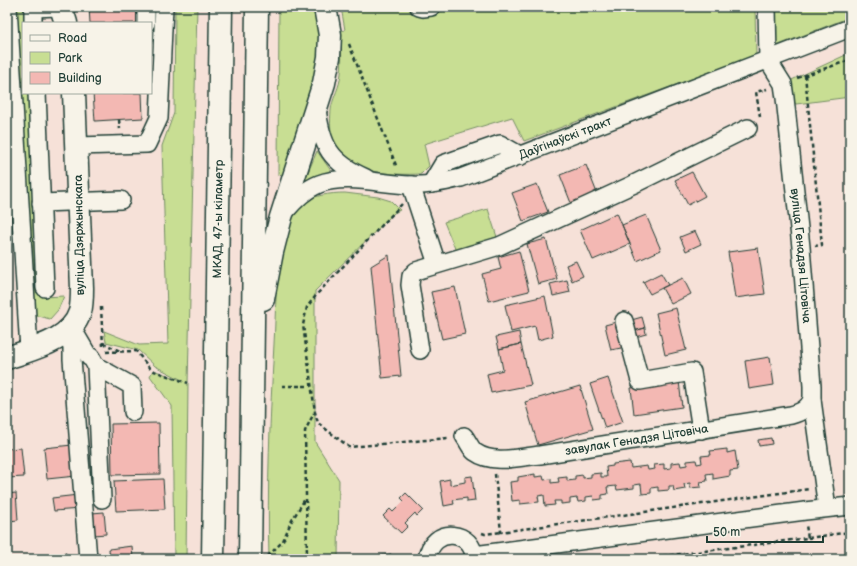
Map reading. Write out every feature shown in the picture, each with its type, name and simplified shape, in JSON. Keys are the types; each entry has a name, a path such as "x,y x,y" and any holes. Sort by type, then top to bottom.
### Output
{"main road":[{"path":"61,7 66,22"},
{"path":"73,22 74,7"},
{"path":"216,7 219,96"},
{"name":"МКАД, 47-ы кіламетр","path":"212,559 221,7"},
{"path":"250,559 257,7"},
{"path":"252,347 281,217 324,83 329,57 330,35 325,7"},
{"name":"вуліца Дзяржынскага","path":"72,328 80,312 82,288 74,94"},
{"path":"7,358 52,342 72,328"}],"street":[{"path":"8,7 29,350"},
{"path":"33,13 58,7"},
{"path":"146,7 146,22"},
{"path":"77,146 117,136 147,144 160,118 164,7"},
{"path":"419,7 431,7"},
{"path":"767,7 768,60"},
{"name":"Даўгінаўскі тракт","path":"281,217 303,194 318,184 349,180 375,182 413,192 431,184 461,178 850,28"},
{"name":"вуліца Генадзя Цітовіча","path":"768,60 783,84 785,98 801,247 812,400 828,508"},
{"path":"37,94 45,288"},
{"path":"317,105 319,126 323,139 330,153 341,164 350,170 375,182"},
{"path":"420,350 410,285 411,276 416,271 499,246 632,185 748,128"},
{"path":"413,192 437,264"},
{"path":"42,203 121,200"},
{"path":"624,321 640,381 692,372 701,430"},
{"path":"72,328 92,361 132,386 133,412"},
{"path":"72,328 72,359 88,559"},
{"path":"92,361 102,499"},
{"name":"завулак Генадзя Цітовіча","path":"464,436 474,451 488,458 502,459 540,456 791,415 801,412 808,407 812,400"},
{"path":"427,559 428,551 432,544 445,536 453,535 461,537 472,548 474,557 850,506"}],"path":[{"path":"348,44 398,172"},
{"path":"117,136 119,120"},
{"path":"117,136 126,130"},
{"path":"413,192 318,293 307,307 303,325 315,412 318,423 349,447 464,436"},
{"path":"103,343 122,352"},
{"path":"92,361 103,352 136,351 151,370 188,383"},
{"path":"282,386 311,386"},
{"path":"307,559 305,431 315,412"},
{"path":"493,458 501,532 809,489"},
{"path":"802,490 808,538"},
{"path":"265,559 283,541 291,522 306,497"},
{"path":"642,559 850,532"}],"green space":[{"path":"16,7 27,7 28,22 22,22 22,94 32,94 42,297 64,296 58,310 50,319 35,315"},
{"path":"175,7 197,7 188,383 186,559 174,559 172,406 150,376 153,370 184,381 155,366 138,350 106,342 104,331 139,345 168,344 162,146 174,113"},
{"path":"279,7 316,7 321,52 308,107 283,174 278,175"},
{"path":"341,7 410,7 411,11 423,18 453,7 755,7 756,55 524,141 512,117 424,144 429,166 421,174 385,173 361,168 351,163 342,156 335,146 332,138 331,110 341,74 341,31 345,30"},
{"path":"776,7 850,7 850,17 776,46"},
{"path":"850,53 850,97 796,104 785,98 783,84"},
{"path":"317,151 334,175 307,183 304,182"},
{"path":"345,193 378,197 391,201 400,210 394,213 315,291 315,442 339,480 338,559 269,559 268,505 270,425 276,291 281,252 290,222 304,202 321,195"},
{"path":"488,209 497,237 456,251 444,222"}],"building":[{"path":"89,7 137,7 138,22 90,22"},
{"path":"93,94 142,94 143,118 95,121"},
{"path":"586,165 597,193 571,203 560,175"},
{"path":"692,172 705,196 688,205 675,180"},
{"path":"537,184 548,212 523,221 512,193"},
{"path":"617,213 630,244 593,260 580,230"},
{"path":"646,215 661,250 637,261 622,225"},
{"path":"695,231 701,244 686,251 680,237"},
{"path":"546,239 557,279 538,284 527,244"},
{"path":"758,248 765,294 735,298 728,252"},
{"path":"519,251 529,291 489,301 482,274 501,269 498,257"},
{"path":"389,255 401,376 382,378 371,266"},
{"path":"576,261 583,276 572,281 566,265"},
{"path":"661,273 668,285 650,294 643,282"},
{"path":"683,278 691,294 671,304 662,288"},
{"path":"567,280 570,292 553,296 550,284"},
{"path":"455,287 465,334 442,339 431,292"},
{"path":"545,296 553,336 538,340 535,326 511,332 505,305"},
{"path":"676,308 686,350 665,355 656,313"},
{"path":"642,317 645,328 630,332 628,321"},
{"path":"620,321 626,347 611,350 605,325"},
{"path":"645,328 646,334 632,338 630,332"},
{"path":"519,332 521,344 499,349 496,337"},
{"path":"521,344 531,385 491,393 487,374 503,370 499,349"},
{"path":"770,357 774,385 749,389 745,361"},
{"path":"608,378 623,422 605,428 590,384"},
{"path":"679,381 682,407 634,414 631,388"},
{"path":"580,386 593,429 538,445 525,402"},
{"path":"159,423 160,474 112,475 111,424"},
{"path":"771,438 772,444 759,446 758,440"},
{"path":"72,445 76,476 47,479 44,448"},
{"path":"21,448 24,477 7,478 7,449"},
{"path":"727,449 727,453 735,451 738,470 730,471 730,476 713,479 713,473 706,474 707,481 700,482 701,487 690,488 690,483 684,484 685,489 674,491 673,486 669,486 669,490 658,491 658,487 651,488 651,493 642,494 641,484 634,485 634,488 617,490 616,486 607,487 608,494 602,495 602,499 594,500 593,496 586,497 586,501 578,502 577,498 570,499 570,503 561,504 561,501 554,501 555,505 545,506 544,495 538,496 539,502 520,504 520,500 512,501 510,482 518,481 518,477 535,474 535,477 543,476 544,480 551,479 551,483 559,482 558,478 567,477 567,481 575,480 575,476 583,475 583,478 591,477 591,474 601,473 601,477 607,477 606,467 613,466 613,464 630,462 631,468 647,466 648,470 655,469 654,465 664,464 664,469 671,468 671,463 680,462 681,466 687,465 687,461 696,460 697,464 702,463 701,456 711,455 710,451"},
{"path":"472,476 475,501 467,502 467,498 453,500 454,504 444,506 440,481 450,479 450,485 465,482 465,477"},
{"path":"163,479 165,509 116,511 114,481"},
{"path":"16,493 18,520 9,521 7,494"},
{"path":"406,493 423,510 417,516 415,513 405,523 408,526 401,533 383,516 390,509 393,512 404,501 401,498"},
{"path":"78,495 80,509 54,511 52,498"},
{"path":"104,512 106,534 94,535 92,513"},
{"path":"132,546 133,559 110,559 109,549"},
{"path":"66,553 67,559 50,559 50,555"},
{"path":"391,554 391,559 366,558"},
{"path":"792,557 792,559 777,559"}]}
